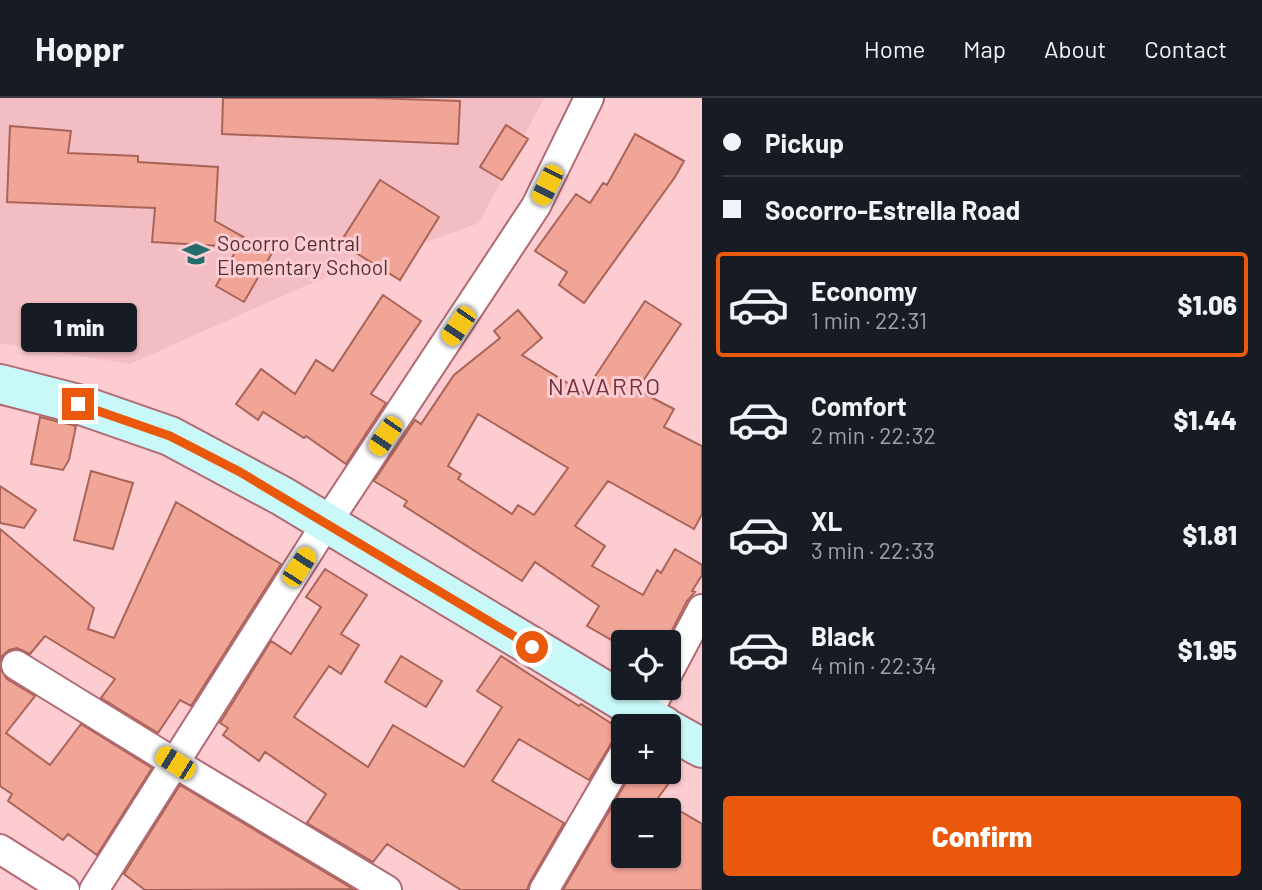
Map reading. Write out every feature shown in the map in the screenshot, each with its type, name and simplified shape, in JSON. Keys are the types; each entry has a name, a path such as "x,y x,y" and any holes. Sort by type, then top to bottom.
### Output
{"street":[{"path":"94,890 326,524 536,206 589,98"},
{"path":"0,384 78,404 170,436 250,478 651,714"},
{"path":"681,649 702,609"},
{"path":"16,665 387,890"},
{"path":"681,734 702,748"},
{"path":"544,890 611,776"},
{"path":"0,849 65,890"}],"shaded area":[{"name":"Socorro Central Elementary School","path":"0,98 544,98 479,223 307,285 130,364 0,343"}],"building":[{"path":"223,98 460,101 458,144 222,134"},
{"path":"506,125 528,139 502,180 480,167"},
{"path":"10,126 71,131 68,153 138,156 138,162 218,167 215,221 272,253 244,302 216,286 238,247 152,242 155,208 7,202"},
{"path":"635,134 684,161 584,303 559,285 567,272 535,251 576,194 590,203 603,183 607,185"},
{"path":"380,180 439,217 400,280 340,243"},
{"path":"383,295 421,321 371,394 386,403 346,464 306,436 304,438 263,412 258,420 236,404 261,369 295,394 316,360 333,371"},
{"path":"645,301 681,324 637,390 674,409 664,427 702,446 702,514 694,529 608,481 575,526 605,546 592,566 643,595 657,570 661,573 675,549 702,565 702,575 692,591 695,592 687,601 672,630 611,630 611,640 587,626 599,606 535,562 522,581 404,506 407,501 374,481 415,420 421,424 454,375 500,338 494,331 518,310 542,338 522,355 584,393","holes":["478,414 568,468 534,515 518,505 512,514 458,479 461,474 448,466"]},
{"path":"40,417 76,426 69,460 63,470 31,464"},
{"path":"91,471 133,483 113,549 74,540"},
{"path":"0,486 36,510 24,528 0,523"},
{"path":"176,502 281,564 191,706 180,700 158,733 101,698 115,679 45,636 30,654 17,648 9,650 0,662 0,529 94,608 88,629 114,638"},
{"path":"325,569 367,595 341,634 359,645 341,674 329,666 294,717 368,767 393,725 464,767 502,707 477,691 501,656 611,723 611,744 589,780 519,739 492,781 564,823 527,890 461,890 387,844 373,862 307,823 326,794 265,752 259,761 223,735 228,728 220,723 271,641 291,654 321,607 306,597"},
{"path":"401,656 442,681 426,707 385,682"},
{"path":"0,668 7,679 35,696 6,733 50,765 81,724 152,768 97,855 68,834 63,840 8,801 12,794 0,786"},
{"path":"625,784 668,784 658,798 617,798"},
{"path":"180,785 353,889 145,890 124,874"},
{"path":"611,808 611,868 681,868 681,812 702,824 702,890 563,890"}],"place":[{"name":"Socorro Central Elementary School","path":"196,254"}],"district":[{"name":"NAVARRO","path":"605,385"}],"route":[{"path":"78,404 170,436 240,472 532,647"}]}
